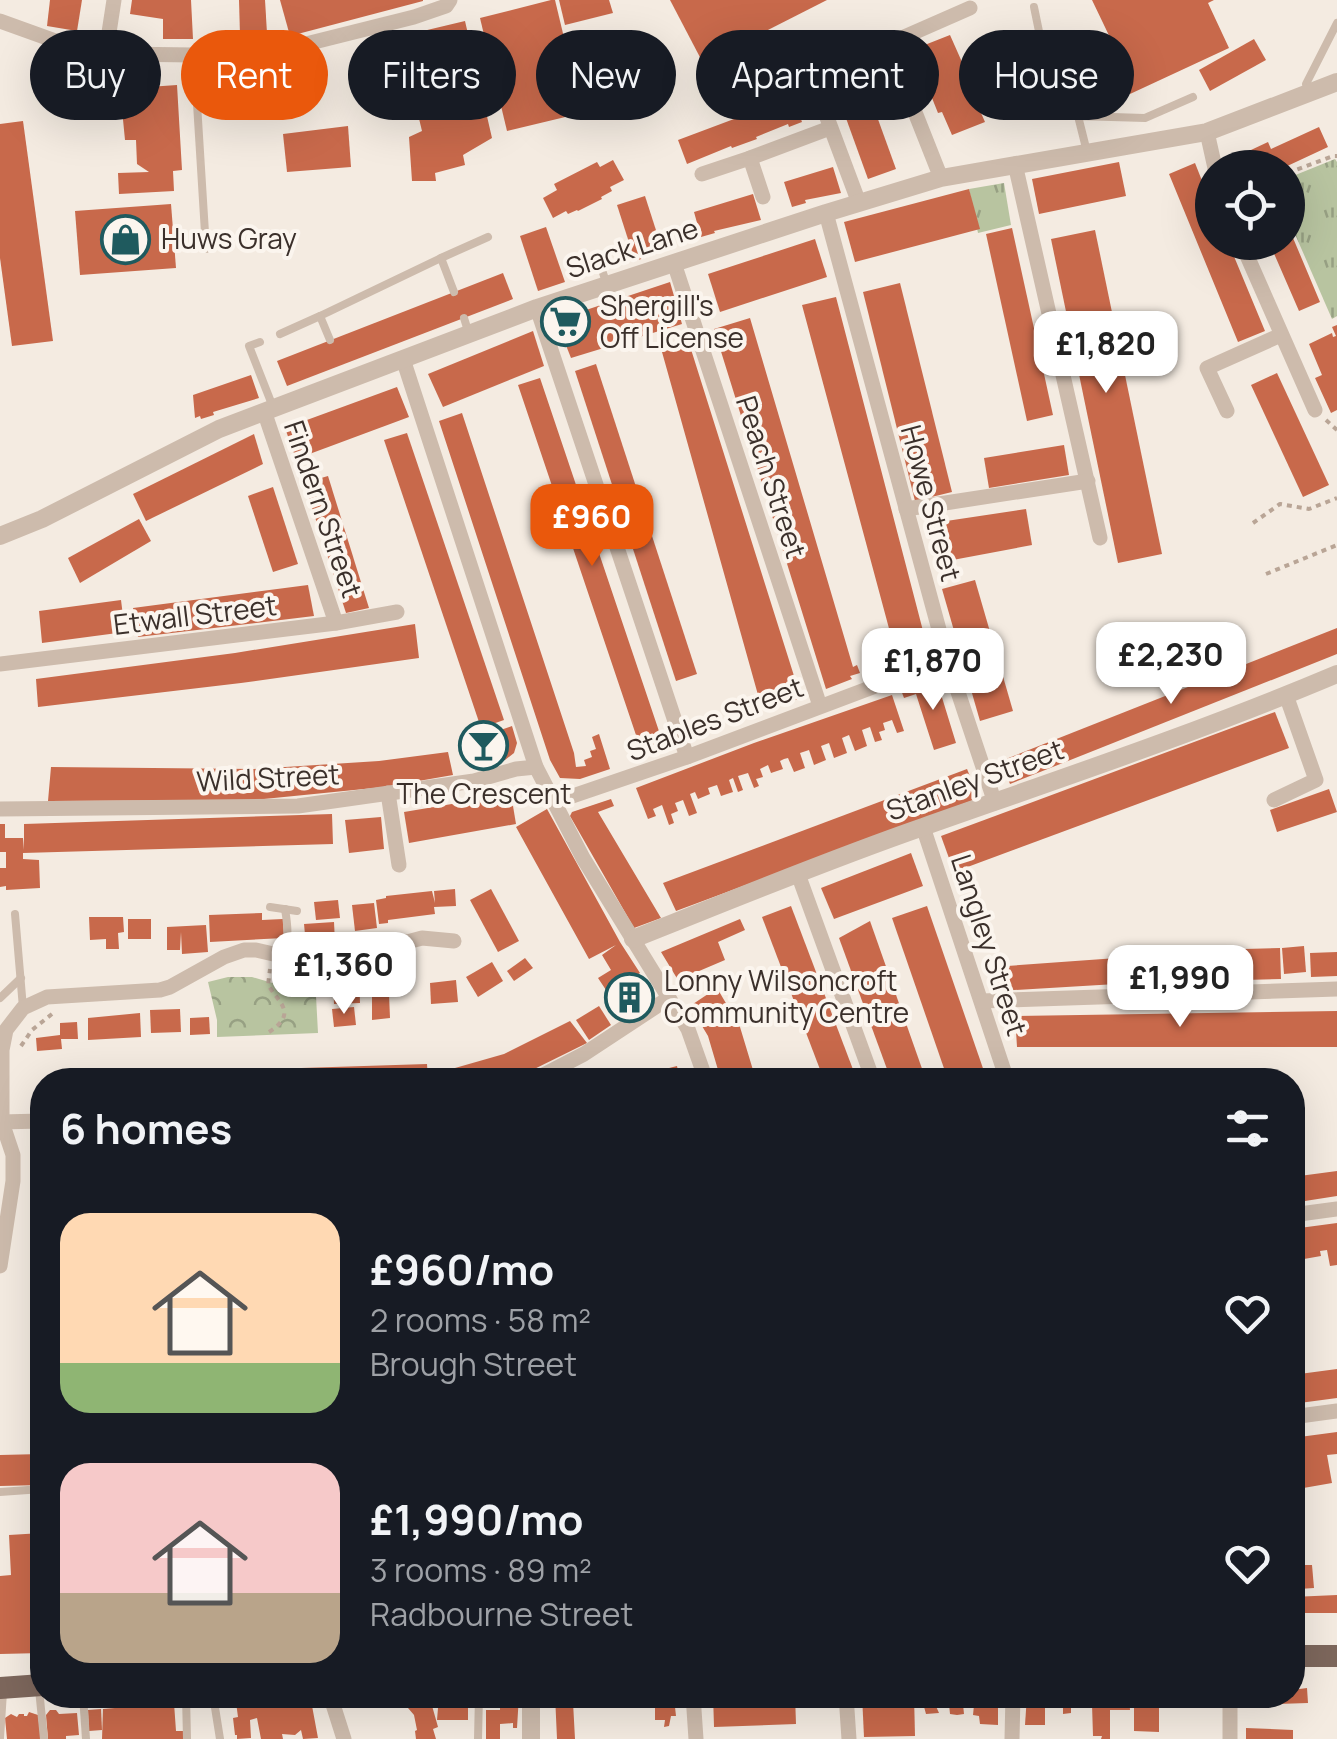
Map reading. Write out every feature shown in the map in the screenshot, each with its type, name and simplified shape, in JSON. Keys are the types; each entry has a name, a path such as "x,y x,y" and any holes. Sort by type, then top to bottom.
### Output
{"main road":[{"path":"1305,1656 1337,1656"},
{"path":"2,1688 30,1686"}],"street":[{"path":"109,30 114,0"},
{"path":"328,38 414,17 446,6 450,0"},
{"path":"941,178 888,44 970,8"},
{"path":"0,21 30,32"},
{"name":"Slack Lane","path":"0,536 342,373 402,359 467,326 538,308 941,178 1207,132 1337,82"},
{"path":"827,120 859,202"},
{"path":"702,174 830,128"},
{"path":"1207,132 1211,150"},
{"path":"750,158 763,197"},
{"path":"1015,164 1100,538"},
{"name":"Howe Street","path":"826,213 947,659 996,803"},
{"path":"1249,260 1315,410"},
{"name":"Peach Street","path":"674,263 820,706"},
{"path":"538,308 688,757"},
{"path":"1228,411 1207,368 1281,334"},
{"path":"402,359 536,767 583,858 688,1029 702,1068"},
{"name":"Findern Street","path":"268,409 336,623"},
{"path":"906,509 1088,481"},
{"name":"Etwall Street","path":"0,664 336,623 396,612"},
{"name":"Stables Street","path":"556,802 688,757 947,659"},
{"name":"Stanley Street","path":"632,939 1337,674"},
{"path":"1274,800 1316,780 1286,695"},
{"name":"Wild Street","path":"0,809 298,806 536,767"},
{"path":"388,793 400,865"},
{"name":"Langley Street","path":"922,827 1003,1068"},
{"path":"798,874 870,1068"},
{"path":"0,1266 13,1181 13,1156 1,1122 2,1050 6,1030 23,1008 47,997 160,990 234,952 256,950 278,956 344,959 422,938 454,941"},
{"path":"982,1001 1337,990"},
{"path":"557,1068 669,998"},
{"path":"1,1122 30,1121"},
{"path":"1305,1213 1337,1209"},
{"path":"1305,1415 1337,1411"},
{"path":"334,1708 344,1739"},
{"path":"531,1708 531,1739"},
{"path":"693,1708 696,1739"},
{"path":"847,1708 849,1739"},
{"path":"1012,1708 1012,1739"},
{"path":"1230,1708 1230,1739"}],"lane":[{"path":"1034,7 1039,30"},
{"path":"1308,92 1306,84 1337,23"},
{"path":"1134,118 1145,118 1193,97"},
{"path":"198,120 206,249"},
{"path":"1079,120 1086,152"},
{"path":"280,334 488,238"},
{"path":"441,258 454,292"},
{"path":"598,258 606,285"},
{"path":"320,316 330,340"},
{"path":"260,342 249,346 268,409"},
{"path":"270,907 298,911"},
{"path":"278,956 288,928 284,909"},
{"path":"14,914 23,1008"},
{"path":"0,998 21,978"},
{"path":"0,1492 30,1490"},
{"path":"0,1738 2,1688"},
{"path":"42,1708 44,1739"},
{"path":"84,1708 86,1739"},
{"path":"186,1708 187,1739"},
{"path":"215,1708 220,1739"},
{"path":"478,1708 478,1739"}],"path":[{"path":"1305,167 1337,156"},
{"path":"1253,523 1280,504 1309,509 1337,498"},
{"path":"1266,574 1337,545"},
{"path":"270,1032 282,1020 284,1011 268,986 278,956"},
{"path":"2,1066 14,1064 32,1030 76,996"}],"green space":[{"path":"1335,159 1337,162 1337,316 1332,319 1305,257 1305,171"},
{"path":"1004,183 1011,225 978,233 969,189"},
{"path":"252,977 316,996 318,1033 217,1037 208,982"}],"building":[{"path":"50,0 82,0 77,30 47,26"},
{"path":"132,0 191,0 193,30 181,30 181,39 163,39 163,19 130,14"},
{"path":"239,0 265,0 267,30 240,30"},
{"path":"280,0 423,0 313,30 288,30"},
{"path":"555,0 562,30 536,30 536,120 553,120 507,131 504,120 516,120 516,30 483,30 480,18"},
{"path":"559,0 609,0 613,13 565,25"},
{"path":"670,0 827,0 768,30 696,30 696,50"},
{"path":"1092,0 1214,0 1208,3 1229,48 1134,92 1134,30 1106,30"},
{"path":"465,21 467,30 427,30"},
{"path":"950,35 959,55 959,120 985,122 952,135 939,113 939,39"},
{"path":"1254,39 1266,60 1210,91 1199,70"},
{"path":"177,85 182,170 173,171 174,191 119,194 118,173 149,172 137,164 136,140 125,140 123,120 161,120 161,86"},
{"path":"419,120 488,120 492,138 463,155 465,165 435,173 436,181 412,181 409,137 422,131"},
{"path":"731,120 802,122 687,164 678,140"},
{"path":"847,120 878,120 896,169 868,179"},
{"path":"23,121 53,341 12,346 0,258 0,124"},
{"path":"348,126 351,167 287,172 283,134"},
{"path":"1319,127 1328,147 1305,158 1305,150 1251,150 1268,142 1271,149"},
{"path":"613,160 624,180 610,187 612,191 602,199 553,218 543,198 557,190 554,184 597,162 600,167"},
{"path":"1119,162 1126,196 1039,214 1032,179"},
{"path":"1195,163 1195,237 1169,174"},
{"path":"833,167 841,193 805,200 806,203 792,207 784,182"},
{"path":"969,189 980,229 855,262 844,222"},
{"path":"753,194 761,220 701,237 694,212"},
{"path":"645,196 663,252 635,261 617,205"},
{"name":"Huws Gray","path":"171,204 176,268 80,275 75,211"},
{"path":"546,227 565,282 538,291 520,236"},
{"path":"1012,228 1053,415 1027,421 986,234"},
{"path":"1095,230 1162,554 1118,563 1051,239"},
{"path":"815,239 827,277 720,312 708,274"},
{"path":"1204,260 1235,260 1265,331 1238,342"},
{"path":"1277,260 1302,260 1320,302 1299,311"},
{"path":"503,273 513,299 287,386 277,361"},
{"path":"670,282 682,324 571,358 556,320"},
{"path":"900,283 952,492 915,501 863,292"},
{"path":"836,297 928,650 887,666 884,656 893,653 894,647 802,305"},
{"path":"750,318 853,667 857,665 860,673 826,689 714,329"},
{"path":"1337,325 1337,410 1331,413 1315,378 1322,375 1309,344 1332,333 1336,336 1332,327"},
{"path":"533,331 544,366 443,407 428,374"},
{"path":"689,343 801,698 766,711 763,701 760,702 662,352"},
{"path":"596,364 697,674 676,681 575,371"},
{"path":"1277,373 1329,485 1303,497 1251,385"},
{"path":"251,375 259,398 195,418 193,395"},
{"path":"540,378 664,746 641,756 640,751 633,754 628,741 637,738 518,385"},
{"path":"397,387 409,417 296,459 285,428"},
{"path":"462,413 576,767 586,766 584,760 592,757 590,751 596,749 592,737 599,734 610,769 580,779 560,778 550,760 439,421"},
{"path":"407,433 504,720 481,728 384,440"},
{"path":"254,434 263,464 146,521 133,494"},
{"path":"1064,445 1069,475 989,488 984,458"},
{"path":"328,476 369,608 346,613 304,483"},
{"path":"273,487 298,564 273,572 248,496"},
{"path":"1026,509 1032,545 942,562 933,523"},
{"path":"139,519 151,541 80,583 68,558"},
{"path":"975,580 1013,711 980,721 942,589"},
{"path":"308,585 314,616 138,637 133,608"},
{"path":"121,600 125,632 42,643 39,611"},
{"path":"415,624 419,658 38,707 36,679"},
{"path":"1337,628 1337,654 1010,784 1001,761"},
{"path":"936,678 956,743 934,750 916,694 904,698 901,690"},
{"path":"892,695 904,731 897,733 892,720 883,723 885,730 879,732 882,740 875,742 870,727 862,730 867,746 855,751 849,735 842,738 847,753 834,758 829,743 821,746 826,760 814,765 809,750 800,753 805,768 794,772 788,758 784,759 780,761 783,769 771,773 768,765 760,769 763,777 756,779 759,786 754,788 748,773 738,776 743,790 738,792 733,778 729,780 733,792 721,796 717,785 708,788 710,794 698,799 695,792 690,794 697,813 689,816 683,800 675,803 678,811 671,814 674,823 669,825 662,805 653,809 656,816 648,819 636,788"},
{"path":"1275,712 1289,748 954,872 941,836"},
{"path":"721,719 724,727 689,736 687,728"},
{"path":"512,726 517,743 514,753 505,760 480,764 477,746 482,745 481,741"},
{"path":"448,752 453,775 384,787 254,800 48,801 51,767 254,769"},
{"path":"967,769 979,798 676,911 663,883"},
{"path":"1329,789 1337,812 1277,832 1270,810"},
{"path":"511,794 516,824 409,843 404,812"},
{"path":"611,799 614,806 598,812 661,918 634,928 570,816"},
{"path":"547,809 640,973 608,993 598,978 611,970 602,955 616,945 589,959 516,827"},
{"path":"332,814 333,844 23,853 23,859 39,860 40,888 0,887 0,868 6,868 6,852 0,852 0,824 5,824 5,838 23,838 24,850 24,824"},
{"path":"381,817 384,849 349,853 345,820"},
{"path":"911,853 923,886 834,919 821,888"},
{"path":"455,889 456,906 434,907 435,914 379,924 376,900 432,891 435,903 434,891"},
{"path":"491,889 519,941 498,952 470,900"},
{"path":"338,900 340,918 316,920 314,902"},
{"path":"374,903 377,928 355,931 352,905"},
{"path":"791,906 852,1068 819,1068 762,917"},
{"path":"927,906 983,1068 944,1068 892,918"},
{"path":"262,913 262,920 283,919 284,938 210,942 209,915"},
{"path":"89,917 123,917 119,949 106,949 106,939 90,940"},
{"path":"128,919 151,919 151,939 128,939"},
{"path":"740,919 745,930 718,942 725,960 678,980 661,952"},
{"path":"870,921 922,1068 887,1068 839,938"},
{"path":"334,922 335,942 306,945 304,924"},
{"path":"206,925 208,952 182,954 181,932 180,950 167,950 167,927"},
{"path":"1304,946 1306,972 1284,974 1282,948"},
{"path":"1280,948 1281,979 1170,982 1169,951"},
{"path":"1337,952 1337,976 1311,977 1310,953"},
{"path":"1131,957 1133,983 998,991 993,967"},
{"path":"525,958 533,968 514,981 507,971"},
{"path":"492,962 503,981 478,997 466,977"},
{"path":"359,973 360,1003 334,1004 333,974"},
{"name":"Lonny Wilsoncroft Community Centre","path":"638,978 650,996 621,1016 608,997"},
{"path":"456,980 458,1002 431,1004 430,983"},
{"path":"717,988 740,1027 752,1068 717,1068 708,1036 690,1006"},
{"path":"389,994 390,1018 372,1020 372,996"},
{"path":"599,1006 611,1025 589,1040 576,1020"},
{"path":"354,1007 356,1025 334,1027 332,1009"},
{"path":"180,1009 181,1032 151,1033 150,1010"},
{"path":"1337,1011 1337,1047 1017,1047 1015,1016"},
{"path":"140,1013 141,1037 88,1040 88,1018"},
{"path":"209,1017 210,1034 190,1035 190,1018"},
{"path":"570,1021 587,1043 536,1068 455,1068 504,1054"},
{"path":"77,1022 78,1039 61,1039 62,1049 37,1051 36,1038 60,1035 60,1023"},
{"path":"427,1064 427,1068 302,1068"},
{"path":"1337,1171 1337,1196 1305,1201 1305,1175"},
{"path":"1337,1223 1337,1265 1330,1266 1327,1250 1320,1251 1321,1256 1305,1259 1305,1227"},
{"path":"1337,1369 1337,1398 1305,1402 1305,1373"},
{"path":"1337,1432 1337,1454 1327,1455 1332,1483 1305,1488 1305,1436"},
{"path":"30,1454 30,1485 0,1486 0,1455"},
{"path":"30,1534 30,1653 0,1654 0,1576 11,1575 9,1535"},
{"path":"1305,1565 1312,1565 1314,1588 1305,1589"},
{"path":"1337,1595 1337,1613 1305,1613 1305,1596"},
{"path":"174,1708 176,1731 183,1731 183,1739 102,1739 103,1709"},
{"path":"237,1708 312,1708 318,1738 303,1739 301,1730 295,1735 282,1734 283,1739 261,1739 257,1718 250,1720 251,1738 237,1739 233,1718 238,1717"},
{"path":"408,1708 433,1708 438,1727 433,1729 436,1739 416,1739 414,1715"},
{"path":"438,1708 468,1708 468,1720 437,1720"},
{"path":"518,1708 517,1728 513,1728 513,1723 500,1724 500,1739 486,1739 486,1710"},
{"path":"556,1708 573,1708 575,1739 557,1739"},
{"path":"655,1708 675,1708 676,1716 671,1716 669,1726 664,1727 665,1720 655,1720"},
{"path":"713,1708 795,1708 796,1724 714,1727"},
{"path":"863,1708 914,1708 915,1736 864,1737"},
{"path":"924,1708 937,1708 939,1713 926,1714"},
{"path":"949,1708 963,1708 964,1714 950,1714"},
{"path":"974,1708 998,1708 998,1725 980,1724 979,1716 973,1715"},
{"path":"1026,1708 1045,1708 1045,1725 1025,1725"},
{"path":"1092,1708 1130,1708 1110,1710 1110,1739 1093,1736"},
{"path":"1134,1708 1159,1708 1159,1732 1134,1731"},
{"path":"101,1709 102,1730 89,1731 88,1710"},
{"path":"50,1710 77,1713 79,1735 48,1739 46,1715"},
{"path":"29,1712 38,1715 41,1739 7,1739 5,1718 11,1714 27,1716"},
{"path":"1246,1728 1293,1730 1293,1739 1246,1739"}],"place":[{"name":"Huws Gray","path":"126,239"},
{"name":"Shergill's Off License","path":"565,322"},
{"name":"The Crescent","path":"484,746"},
{"name":"Lonny Wilsoncroft Community Centre","path":"629,997"}]}
